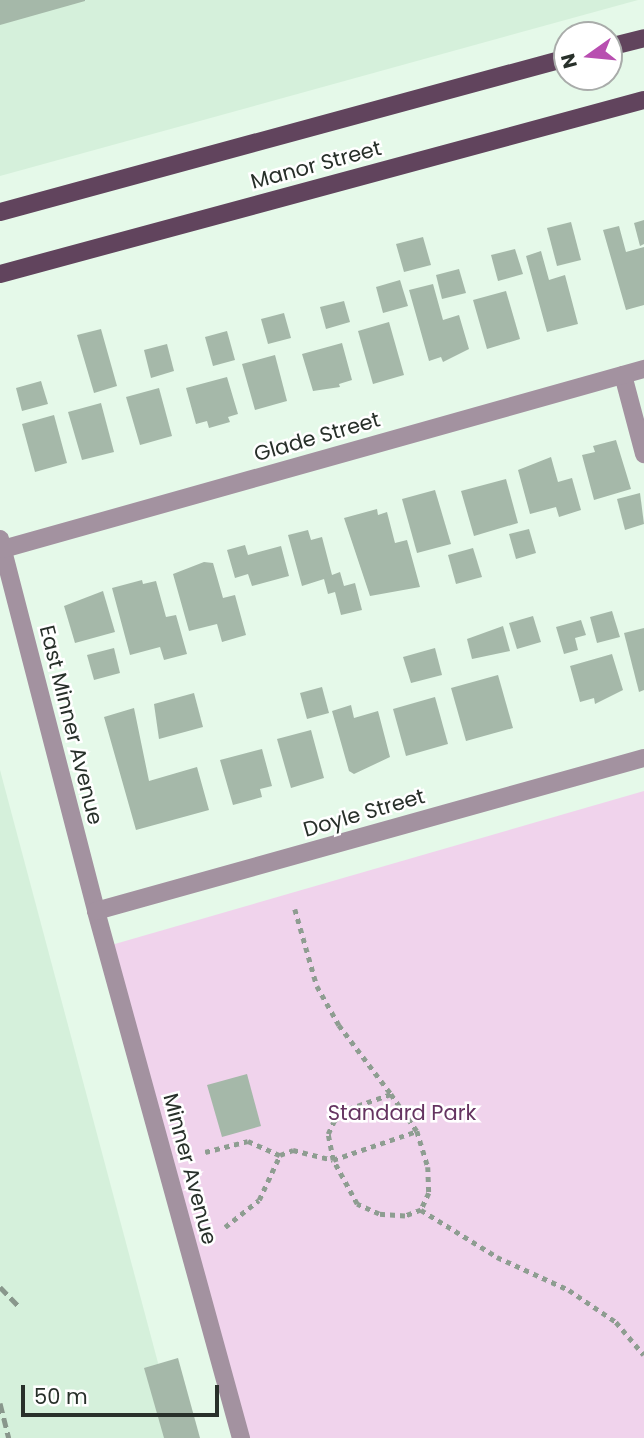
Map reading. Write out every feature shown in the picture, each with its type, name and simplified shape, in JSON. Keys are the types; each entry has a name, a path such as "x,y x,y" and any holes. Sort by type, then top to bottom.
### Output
{"main road":[{"path":"623,43 644,38"},
{"name":"Manor Street","path":"0,212 553,62"},
{"name":"Manor Street","path":"0,274 644,100"}],"street":[{"name":"Glade Street","path":"1,544 644,369"},
{"path":"623,375 644,454"},
{"name":"East Minner Avenue","path":"1,544 96,911"},
{"name":"Doyle Street","path":"96,911 644,758"},
{"name":"Minner Avenue","path":"96,911 241,1438"}],"path":[{"path":"295,909 317,986 339,1025 417,1131 428,1167 429,1193 422,1210"},
{"path":"391,1094 348,1109 334,1121 328,1134 333,1160 357,1204 392,1215 422,1210 497,1257 569,1290 616,1322 644,1355"},
{"path":"225,1227 258,1200 280,1155 293,1150 333,1160 417,1131"},
{"path":"205,1152 248,1141 280,1155"}],"shaded area":[{"path":"0,0 638,0 562,21 553,21 553,23 0,176"},
{"path":"0,770 178,1438 0,1438"}],"green space":[{"name":"Standard Park","path":"644,791 644,1438 247,1438 101,948"}],"building":[{"path":"0,0 85,0 85,1 0,25"},
{"path":"644,220 644,244 640,246 634,223"},
{"path":"571,222 581,260 557,266 547,228"},
{"path":"619,226 626,252 644,247 644,305 626,310 603,230"},
{"path":"423,237 431,265 404,272 396,244"},
{"path":"515,249 523,274 498,281 491,255"},
{"path":"541,251 549,280 565,275 578,324 547,332 526,256"},
{"path":"459,269 466,293 442,299 436,275"},
{"path":"400,280 408,306 383,313 376,287"},
{"path":"433,284 443,320 459,315 469,349 443,362 441,357 429,361 409,290"},
{"path":"506,291 520,339 487,349 473,300"},
{"path":"344,301 350,322 326,329 320,307"},
{"path":"284,313 291,338 268,344 261,319"},
{"path":"389,322 404,375 373,384 358,331"},
{"path":"101,329 117,386 94,393 77,335"},
{"path":"227,331 235,360 213,366 205,337"},
{"path":"342,343 352,380 339,384 340,387 313,391 302,354"},
{"path":"167,344 174,371 151,378 144,350"},
{"path":"275,355 287,401 255,410 242,364"},
{"path":"227,377 238,414 228,417 230,422 209,428 207,421 196,424 186,388"},
{"path":"41,381 48,404 22,411 16,388"},
{"path":"159,388 172,436 140,445 126,397"},
{"path":"101,403 114,452 82,460 68,412"},
{"path":"54,415 67,463 35,472 22,424"},
{"path":"616,440 631,489 594,500 582,455 595,452 593,446"},
{"path":"551,457 558,482 572,478 581,510 559,517 556,507 530,514 518,470"},
{"path":"506,479 518,523 474,536 461,491"},
{"path":"435,490 451,544 417,553 402,499"},
{"path":"640,493 644,524 625,530 617,499"},
{"path":"377,509 378,515 387,512 395,543 407,540 420,587 370,596 344,518"},
{"path":"529,529 536,553 516,559 509,534"},
{"path":"308,530 311,540 322,537 332,575 340,572 344,586 355,583 362,610 341,615 335,592 328,594 324,579 302,586 288,535"},
{"path":"245,545 248,555 281,546 289,576 252,586 248,574 235,578 227,550"},
{"path":"473,548 482,577 456,584 448,555"},
{"path":"204,562 213,563 223,598 235,595 246,635 222,642 217,624 189,631 173,574"},
{"path":"142,580 143,584 156,581 166,617 176,615 187,654 164,660 160,647 130,655 112,588"},
{"path":"103,591 115,632 75,643 64,606"},
{"path":"612,611 620,637 597,643 590,617"},
{"path":"533,616 541,642 517,649 509,623"},
{"path":"581,620 586,635 575,638 578,650 564,654 556,627"},
{"path":"503,626 510,651 472,659 467,639"},
{"path":"644,628 644,690 639,692 624,633"},
{"path":"114,648 120,673 94,680 87,655"},
{"path":"435,648 442,675 411,683 403,657"},
{"path":"612,654 623,690 595,704 594,698 580,702 570,666"},
{"path":"498,675 513,728 466,741 451,688"},
{"path":"322,687 329,713 307,719 300,693"},
{"path":"194,693 203,727 159,739 154,704"},
{"path":"435,697 448,744 406,756 393,709"},
{"path":"351,705 354,718 378,711 390,757 354,774 349,771 332,711"},
{"path":"134,708 149,781 197,767 209,810 136,830 104,717"},
{"path":"311,730 324,778 291,788 277,739"},
{"path":"262,749 272,786 260,789 262,797 233,805 220,760"},
{"path":"247,1074 261,1126 222,1137 207,1085"},
{"path":"178,1358 200,1438 164,1438 144,1368"}],"railway":[{"path":"0,1287 20,1308"},
{"path":"0,1403 9,1438"}]}
